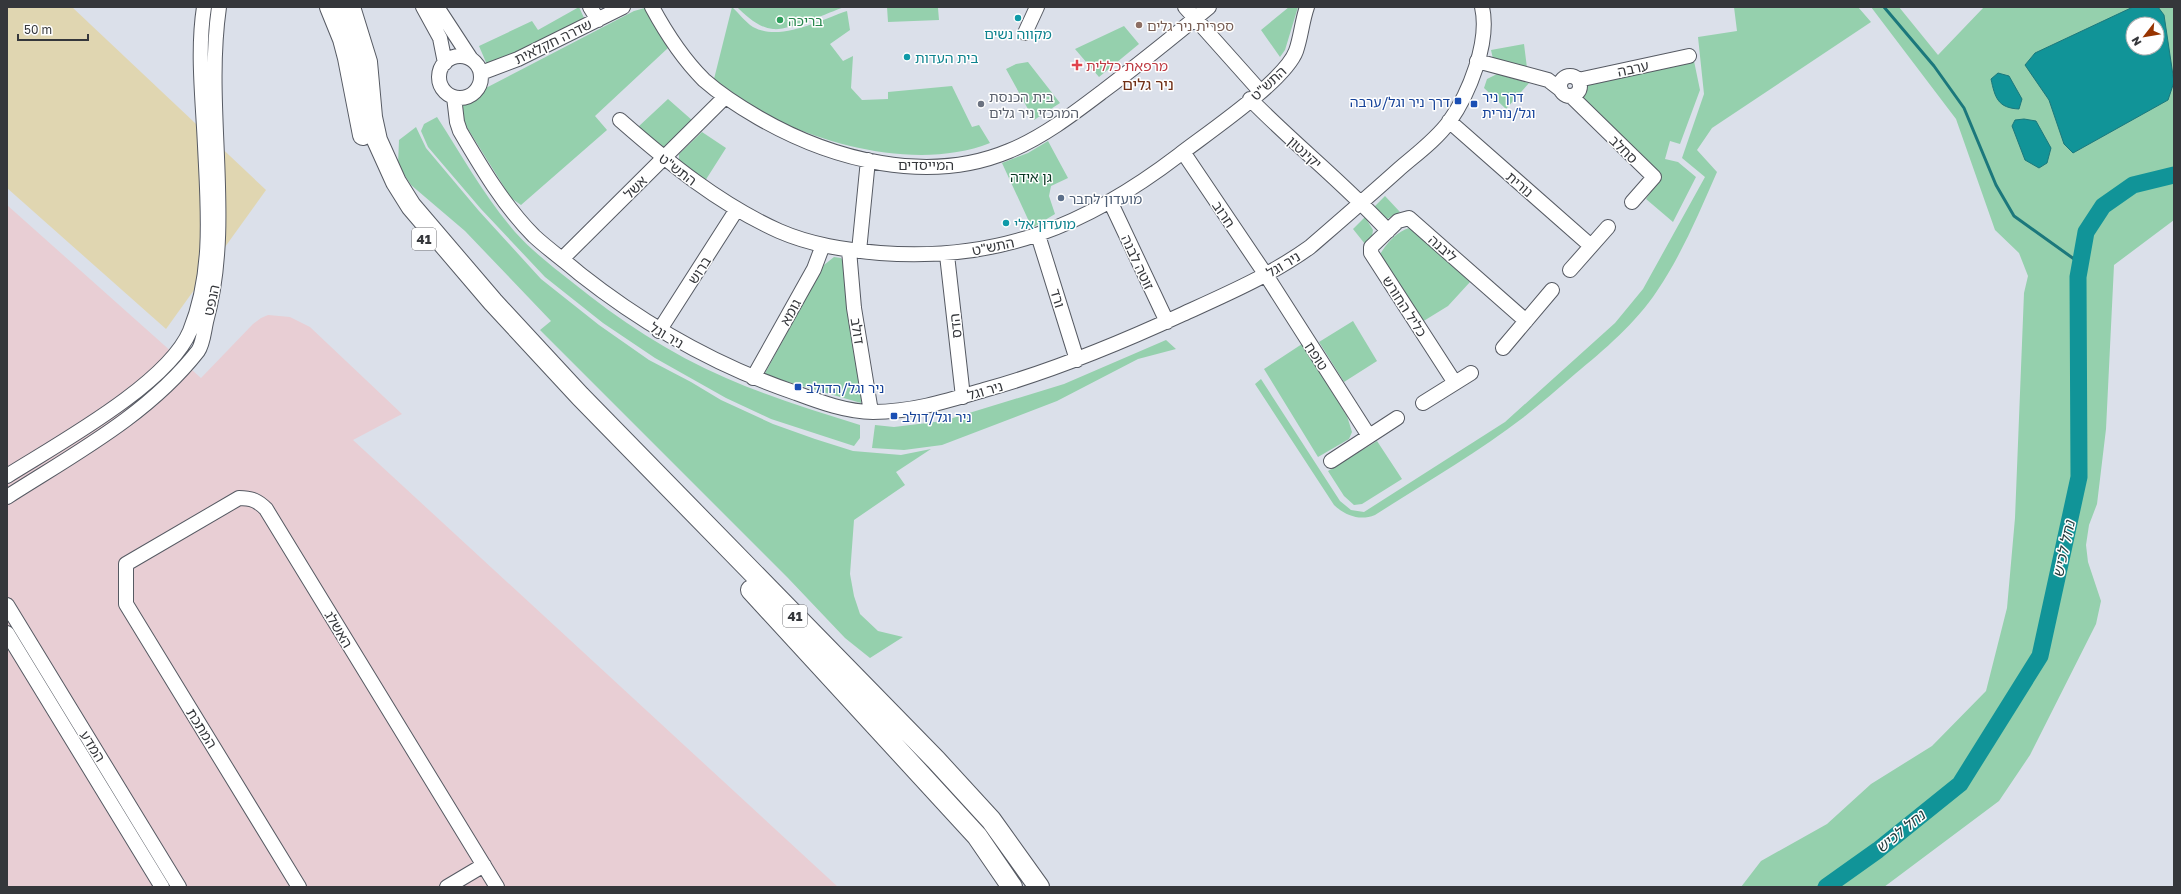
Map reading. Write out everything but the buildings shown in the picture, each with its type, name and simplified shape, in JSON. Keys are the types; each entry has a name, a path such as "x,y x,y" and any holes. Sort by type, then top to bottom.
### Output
{"highway":[{"name":"41","path":"330,7 343,39 348,58 367,150 375,171 384,188 404,216 527,358 681,517 852,699 977,836 995,859 1012,887"},
{"name":"41","path":"350,7 367,62 372,118 377,140 396,182 411,206 493,302 580,396 936,760 991,820 1039,887"}],"street":[{"name":"הנפט","path":"7,476 121,402 168,362 180,348 189,332 201,293 208,245 202,52 204,7"},
{"name":"הנפט","path":"7,497 132,417 156,396 199,350 213,299 219,245 220,217 214,98 214,57 219,7"},
{"path":"424,7 441,24 471,59 481,73 481,79 477,91 466,98 454,97 443,89 439,75 445,63 457,57 471,59"},
{"path":"437,7 441,24 440,38 445,63"},
{"path":"590,7 598,20"},
{"name":"שדרה חקלאית","path":"481,73 518,59 623,7"},
{"name":"המייסדים","path":"652,7 664,29 691,66 724,97 773,126 800,140 832,151 868,160 930,166 985,160 1009,151 1035,138 1087,104 1209,7"},
{"path":"1026,33 1037,7"},
{"name":"יקינטון","path":"1185,7 1196,18 1255,95 1296,144 1362,202"},
{"name":"התש\"ט","path":"620,120 663,159 681,173 737,209 778,230 823,245 854,250 918,255 947,255 986,249 1038,235 1110,201 1155,173 1183,152 1255,95 1283,70 1292,59 1296,50 1307,7"},
{"name":"ניר וגל","path":"454,97 457,122 460,130 497,190 513,212 535,236 622,306 659,331 695,351 753,378 840,407 871,412 915,410 1044,373 1077,360 1167,322 1266,276 1310,247 1424,148 1449,121 1470,82 1477,61 1483,32 1482,7"},
{"name":"ערבה","path":"1565,88 1579,90 1578,80 1689,56"},
{"path":"1477,61 1548,80 1565,88"},
{"name":"סחלב","path":"1565,88 1654,177 1632,202"},
{"name":"אשל","path":"562,259 724,97"},
{"name":"נורית","path":"1449,121 1591,246"},
{"name":"חרוב","path":"1183,152 1266,276"},
{"name":"דולב","path":"868,160 854,250 854,308 871,412"},
{"name":"זוטה לבנה","path":"1110,201 1167,322"},
{"path":"1362,202 1388,231"},
{"name":"ברוש","path":"659,331 737,209"},
{"name":"ליבנה","path":"1388,231 1398,221 1409,218 1526,321"},
{"path":"1570,270 1608,227"},
{"name":"כליל החורש","path":"1388,231 1371,247 1373,258 1455,383"},
{"name":"ורד","path":"1038,235 1077,360"},
{"name":"גומא","path":"753,378 814,269 823,245"},
{"name":"הדס","path":"947,255 963,397"},
{"name":"טופח","path":"1266,276 1369,436"},
{"path":"1504,348 1552,290"},
{"path":"1423,403 1471,373"},
{"path":"1331,461 1397,418"},
{"name":"האשלג","path":"126,564 239,498 248,498 258,501 266,509 497,887"},
{"name":"המתכת","path":"126,564 126,604 299,887"},
{"name":"המדע","path":"7,605 179,887"},
{"name":"המדע","path":"7,633 162,887"},
{"path":"447,887 484,865"}],"shaded area":[{"path":"7,205 201,378 253,324 261,318 268,315 290,317 310,327 402,414 353,440 838,887 7,887"}],"green space":[{"path":"579,7 585,20 488,67 479,46 532,21 538,30"},
{"path":"732,7 747,23 753,27 764,31 775,32 800,28 847,11 850,30 830,44 843,61 853,56 851,88 862,100 888,99 888,92 952,86 972,127 979,125 990,143 965,150 940,154 913,155 885,152 858,148 832,141 807,133 774,119 714,79"},
{"name":"בריכה","path":"737,7 844,7 798,24 780,29 773,29 758,24"},
{"path":"887,7 945,7 938,8 939,20 888,22"},
{"path":"1289,7 1298,7 1285,50 1280,57 1261,30"},
{"path":"1734,7 1858,7 1871,22 1712,128 1697,150 1717,172 1690,233 1666,277 1649,303 1608,346 1524,417 1469,455 1375,515 1364,518 1348,515 1339,509 1334,505 1255,384 1261,379 1340,501 1351,510 1364,512 1505,422 1615,323 1643,289 1705,177 1682,158 1704,94 1698,37 1737,31"},
{"path":"1871,7 1899,7 1938,55 1984,7 2174,7 2174,220 2114,265 2106,429 2097,504 2089,525 2086,545 2088,562 2101,601 2096,624 2030,755 1999,801 1884,887 1741,887 1761,861 1827,824 1871,784 1932,746 1986,691 2007,608 2015,518 2024,293 2028,276 2019,253 1995,230 1956,119"},
{"path":"645,8 668,48 595,116 607,130 521,205 511,198 453,105 634,11"},
{"path":"1124,26 1139,44 1099,77 1075,49"},
{"path":"1524,44 1527,68 1493,59 1491,50"},
{"path":"1694,61 1700,90 1680,144 1670,141 1665,159 1678,162 1696,177 1673,222 1646,199 1660,178 1586,103 1584,92 1590,83"},
{"path":"1028,62 1060,103 1034,120 1006,69 1016,64"},
{"path":"1497,74 1529,83 1506,109 1484,88 1487,79"},
{"path":"668,99 693,121 665,147 660,147 638,127"},
{"path":"437,117 474,176 515,232 528,246 590,296 627,323 665,347 705,369 775,398 860,425 860,438 854,446 771,419 726,398 655,358 603,323 545,277 481,209 428,147 421,131 424,124"},
{"path":"416,127 426,148 479,211 541,279 599,325 649,360 721,400 773,424 853,451 901,455 931,449 896,472 905,485 854,520 850,574 854,596 860,614 878,631 903,637 870,658 845,638 788,578 540,330 551,321 465,231 411,185 398,165 399,140"},
{"path":"702,132 726,148 705,181 679,163 679,154"},
{"name":"גן אידה","path":"1048,141 1068,178 1051,186 1049,196 1055,214 1032,228 1002,163 1028,153"},
{"path":"1385,196 1400,212 1387,219 1380,217 1373,208"},
{"path":"1365,217 1373,230 1372,236 1365,244 1353,229"},
{"path":"1410,228 1416,230 1470,282 1448,306 1422,322 1380,255 1392,238 1405,229"},
{"path":"834,257 841,258 844,262 862,400 861,403 764,375 824,265"},
{"path":"1353,321 1377,361 1344,382 1319,342"},
{"path":"1166,340 1176,349 1138,359 1057,401 942,445 904,450 872,448 875,425 894,427 943,421 1064,384"},
{"path":"1302,344 1347,416 1352,432 1349,439 1318,457 1264,369"},
{"path":"1377,441 1402,479 1362,504 1354,505 1344,496 1328,471"}],"sand":[{"path":"7,7 72,7 266,190 166,329 7,188"}],"water":[{"path":"2133,7 2158,7 2164,16 2125,16 2125,56 2165,56 2165,22 2174,82 2168,100 2073,153 2064,144 2049,100 2025,65 2035,53"},
{"path":"1998,73 2009,76 2022,99 2019,109 2006,107 1996,97 1991,79"},
{"path":"2024,119 2036,121 2051,148 2047,163 2039,168 2025,160 2012,126 2015,120"}],"waterway":[{"path":"1884,7 1934,66 1964,108 1996,185 2014,216 2081,264"},
{"name":"נחל לכיש","path":"1826,887 1878,850 1960,784 2040,656 2079,477 2078,277 2086,232 2103,206 2133,185 2174,175"}],"place":[{"name":"מקווה נשים","path":"1018,18"},
{"name":"בריכה","path":"780,20"},
{"name":"ספרית ניר גלים","path":"1139,25"},
{"name":"בית העדות","path":"907,57"},
{"name":"מרפאת כללית","path":"1077,65"},
{"name":"דרך ניר וגל/ערבה","path":"1458,101"},
{"name":"בית הכנסת המרכזי ניר גלים","path":"981,104"},
{"name":"דרך ניר וגל/נורית","path":"1474,104"},
{"name":"מועדון לחבר","path":"1061,198"},
{"name":"מועדון אלי","path":"1006,223"},
{"name":"ניר וגל/הדולב","path":"798,387"},
{"name":"ניר וגל/דולב","path":"894,416"}],"district":[{"name":"ניר גלים","path":"1148,84"}]}
